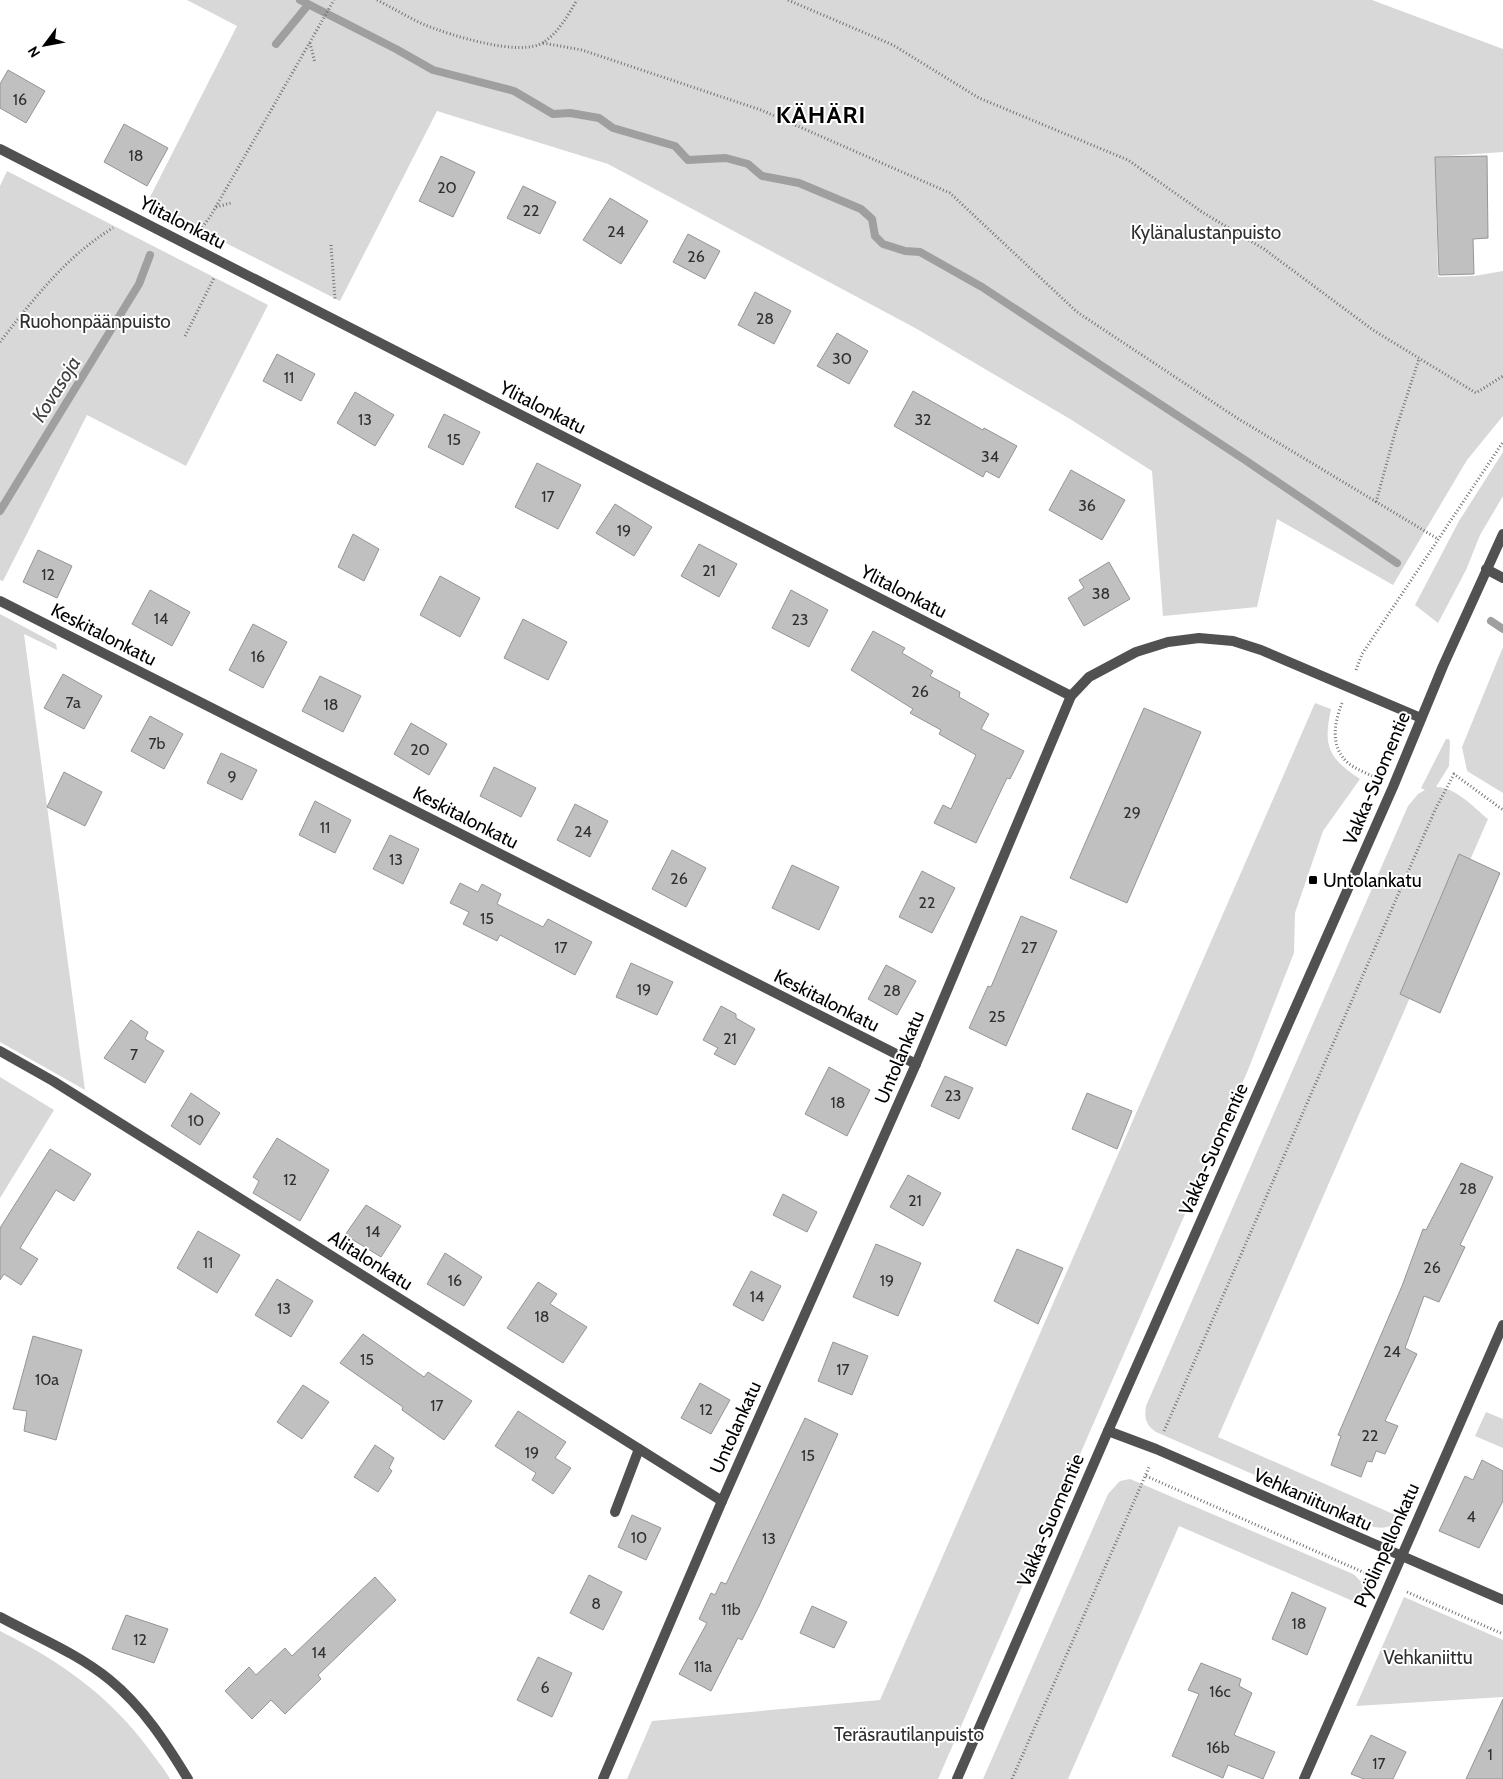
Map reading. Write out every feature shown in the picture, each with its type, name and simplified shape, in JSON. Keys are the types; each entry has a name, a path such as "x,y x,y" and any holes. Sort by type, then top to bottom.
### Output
{"street":[{"name":"Ylitalonkatu","path":"0,149 1071,696"},
{"name":"Vakka-Suomentie","path":"957,1779 1108,1431 1393,787 1486,568 1503,534"},
{"path":"1486,568 1503,578"},
{"name":"Keskitalonkatu","path":"0,601 916,1064"},
{"name":"Untolankatu","path":"603,1779 722,1501 916,1064 1071,696 1089,677 1136,652 1168,642 1199,638 1233,641 1261,650 1350,686 1421,718"},
{"name":"Alitalonkatu","path":"0,1051 52,1081 722,1501"},
{"name":"Pyölinpellonkatu","path":"1304,1779 1400,1556 1503,1325"},
{"name":"Vehkaniitunkatu","path":"1108,1431 1156,1449 1503,1600"},
{"path":"615,1512 640,1449"},
{"path":"0,1617 70,1653 110,1680 139,1708 161,1735 188,1779"}],"path":[{"path":"189,245 215,207 334,0"},
{"path":"377,0 425,25 496,47 522,48 543,43 582,50 761,110 950,193 1077,312 1237,418 1438,539"},
{"path":"543,43 564,22 577,0"},
{"path":"788,0 893,45 979,98 1128,160 1202,212 1264,249 1373,330 1476,393 1503,376"},
{"path":"310,42 315,64"},
{"path":"215,207 231,203"},
{"path":"0,342 44,285 101,235 117,226"},
{"path":"330,245 336,302"},
{"path":"186,336 222,262"},
{"path":"1376,502 1396,429 1420,359"},
{"path":"1372,776 1348,763 1338,749 1336,720 1362,654 1503,442"},
{"path":"1012,1779 1146,1476 1156,1449 1435,810 1454,774 1503,810"},
{"path":"1146,1476 1503,1634"}],"green space":[{"name":"Kylänalustanpuisto","path":"187,0 1372,0 1503,49 1503,152 1435,157 1438,277 1474,276 1503,271 1503,416 1467,460 1393,585 1277,519 1257,607 1163,616 1152,471 1070,419 917,329 608,164 437,111 340,301 147,203 237,26"},
{"name":"Ruohonpäänpuisto","path":"7,171 268,305 186,466 87,415 3,581 0,580 0,186"},
{"path":"1503,452 1503,496 1480,535 1466,570 1438,623 1415,605 1459,521"},
{"path":"0,614 56,644 57,650 24,634 85,1090 0,1042"},
{"path":"1503,647 1503,793 1467,771 1462,747"},
{"name":"Teräsrautilanpuisto","path":"1315,703 1331,709 1328,733 1330,750 1341,764 1360,779 1323,831 1295,913 1294,953 1248,1070 938,1779 627,1779 652,1721 880,1700"},
{"path":"1446,739 1449,739 1450,742 1449,766 1436,787 1450,790 1457,794 1488,819 1218,1437 1400,1517 1392,1525 1378,1528 1156,1432 1148,1424 1145,1410 1408,806 1418,794 1425,790 1421,788"},
{"path":"0,1077 54,1110 0,1198"},
{"path":"1486,1412 1503,1419 1503,1448 1475,1436"},
{"name":"Teräsrautilanpuisto","path":"1130,1479 1353,1574 1364,1588 1362,1605 1179,1526 1068,1779 983,1779 1108,1494 1120,1481"},
{"name":"Vehkaniittu","path":"1404,1597 1503,1640 1503,1697 1356,1706"},
{"path":"0,1631 42,1654 81,1680 99,1695 133,1729 170,1779 0,1779"}],"building":[{"path":"8,70 45,91 26,123 0,108 0,84"},
{"path":"124,124 168,148 147,186 104,162"},
{"path":"441,156 475,172 453,217 419,201"},
{"path":"1487,156 1488,238 1473,239 1474,274 1439,275 1435,157"},
{"path":"523,186 556,202 540,234 507,218"},
{"path":"610,198 648,221 621,264 583,240"},
{"path":"688,234 720,251 705,279 673,262"},
{"path":"755,292 791,311 774,344 738,325"},
{"path":"837,333 868,351 849,384 817,366"},
{"path":"277,354 315,374 301,401 263,381"},
{"path":"913,391 983,430 984,428 1017,446 999,478 986,471 983,477 894,426"},
{"path":"355,392 394,415 375,446 337,423"},
{"path":"444,414 480,432 463,465 428,447"},
{"path":"537,463 581,485 558,529 515,507"},
{"path":"1071,470 1125,500 1102,540 1049,510"},
{"path":"615,504 652,527 634,556 596,533"},
{"path":"353,534 379,549 364,581 338,567"},
{"path":"699,544 737,564 719,597 681,576"},
{"path":"38,550 72,566 57,598 23,582"},
{"path":"1109,562 1130,599 1084,626 1068,598 1084,588 1079,580"},
{"path":"440,576 480,598 460,637 420,615"},
{"path":"150,590 190,612 172,646 132,624"},
{"path":"791,590 828,610 809,647 772,628"},
{"path":"523,619 567,642 548,680 504,658"},
{"path":"253,624 287,642 263,688 229,670"},
{"path":"873,631 905,648 902,653 933,671 930,676 960,692 959,697 989,714 981,729 1024,751 1010,779 1007,778 976,843 934,823 943,805 951,809 976,755 939,734 941,730 910,713 913,709 851,670"},
{"path":"63,674 102,696 84,729 44,708"},
{"path":"320,676 361,696 343,732 302,711"},
{"path":"1144,708 1201,732 1127,903 1070,878"},
{"path":"150,716 183,734 164,769 131,751"},
{"path":"411,723 447,744 429,775 394,754"},
{"path":"221,753 257,770 242,800 207,783"},
{"path":"494,767 536,788 521,817 480,796"},
{"path":"64,772 102,792 85,826 47,807"},
{"path":"315,801 351,820 335,853 299,835"},
{"path":"575,804 608,821 590,857 557,840"},
{"path":"390,835 419,849 403,884 373,869"},
{"path":"672,850 706,868 686,907 652,889"},
{"path":"1459,854 1500,873 1440,1013 1400,994"},
{"path":"792,865 839,887 819,930 772,908"},
{"path":"922,871 955,888 932,933 899,917"},
{"path":"460,883 478,892 482,884 501,894 497,904 543,927 548,919 592,942 575,975 500,935 497,941 463,924 469,912 450,903"},
{"path":"1021,916 1057,931 1006,1046 969,1028 988,986 991,987"},
{"path":"631,963 673,982 657,1015 616,997"},
{"path":"886,965 916,981 897,1015 868,999"},
{"path":"721,1006 736,1014 736,1018 755,1029 735,1065 714,1054 718,1048 703,1040"},
{"path":"131,1020 148,1032 145,1039 164,1051 145,1083 104,1058"},
{"path":"829,1067 870,1090 847,1136 805,1114"},
{"path":"945,1076 973,1088 959,1119 931,1106"},
{"path":"191,1093 220,1113 200,1145 171,1126"},
{"path":"1087,1093 1132,1111 1117,1149 1072,1129"},
{"path":"277,1138 329,1170 300,1221 253,1193 259,1181 253,1177"},
{"path":"50,1149 91,1174 74,1201 56,1190 20,1248 38,1259 21,1285 4,1274 0,1280 0,1228"},
{"path":"1461,1163 1493,1177 1460,1245 1465,1247 1439,1302 1424,1296 1405,1348 1417,1354 1385,1421 1398,1426 1385,1454 1376,1451 1372,1462 1367,1461 1361,1477 1331,1465 1341,1436 1338,1435 1402,1286 1423,1229 1426,1230"},
{"path":"908,1175 941,1193 923,1226 890,1207"},
{"path":"783,1194 817,1212 807,1232 773,1215"},
{"path":"366,1205 401,1226 381,1257 345,1235"},
{"path":"198,1231 240,1255 217,1293 177,1268"},
{"path":"876,1244 921,1263 898,1316 853,1297"},
{"path":"1017,1249 1063,1268 1038,1324 994,1301"},
{"path":"445,1253 482,1277 464,1306 427,1284"},
{"path":"751,1271 781,1286 763,1321 733,1305"},
{"path":"277,1279 313,1301 291,1337 255,1315"},
{"path":"538,1282 557,1294 550,1304 587,1327 563,1363 507,1328"},
{"path":"363,1334 424,1377 428,1372 472,1401 444,1440 402,1410 403,1407 340,1363"},
{"path":"33,1336 82,1350 56,1440 24,1431 27,1411 13,1409"},
{"path":"833,1342 868,1356 852,1395 818,1381"},
{"path":"700,1383 730,1400 711,1434 681,1418"},
{"path":"303,1385 329,1402 302,1439 277,1422"},
{"path":"518,1411 566,1442 555,1458 571,1468 553,1494 532,1480 536,1473 495,1446"},
{"path":"805,1418 838,1434 759,1606 742,1640 738,1638 711,1691 679,1674 707,1623 699,1619 711,1593 715,1595 721,1582 726,1584"},
{"path":"375,1445 394,1458 389,1468 392,1471 378,1492 354,1477"},
{"path":"1482,1460 1503,1471 1503,1501 1479,1548 1439,1531 1465,1476 1473,1480"},
{"path":"632,1515 661,1528 646,1560 618,1547"},
{"path":"589,1575 622,1592 603,1630 570,1613"},
{"path":"375,1577 396,1600 318,1675 321,1679 285,1714 271,1700 252,1719 225,1691 249,1667 256,1675 285,1648 292,1656"},
{"path":"1292,1592 1326,1608 1307,1655 1272,1639"},
{"path":"812,1606 847,1622 834,1648 800,1633"},
{"path":"126,1615 168,1629 154,1663 112,1649"},
{"path":"538,1657 572,1673 552,1717 517,1700"},
{"path":"1201,1663 1241,1679 1239,1686 1252,1693 1234,1735 1275,1752 1263,1779 1228,1765 1223,1778 1172,1756 1199,1694 1188,1690"},
{"path":"1503,1699 1503,1779 1466,1779"},
{"path":"1371,1735 1406,1752 1393,1779 1364,1779 1351,1774"}],"waterway":[{"path":"300,0 433,70 514,91 553,114 570,113 599,118 613,128 675,146 688,160 726,158 748,164 762,176 799,183 861,209 872,219 875,236 883,244 905,251 920,252 982,287 1245,460 1397,563"},
{"path":"276,44 308,5"},
{"name":"Kovasoja","path":"0,511 139,284 150,255"},
{"path":"1491,621 1503,629"}],"place":[{"name":"Untolankatu","path":"1313,880"}],"district":[{"name":"KÄHÄRI","path":"821,115"}]}
